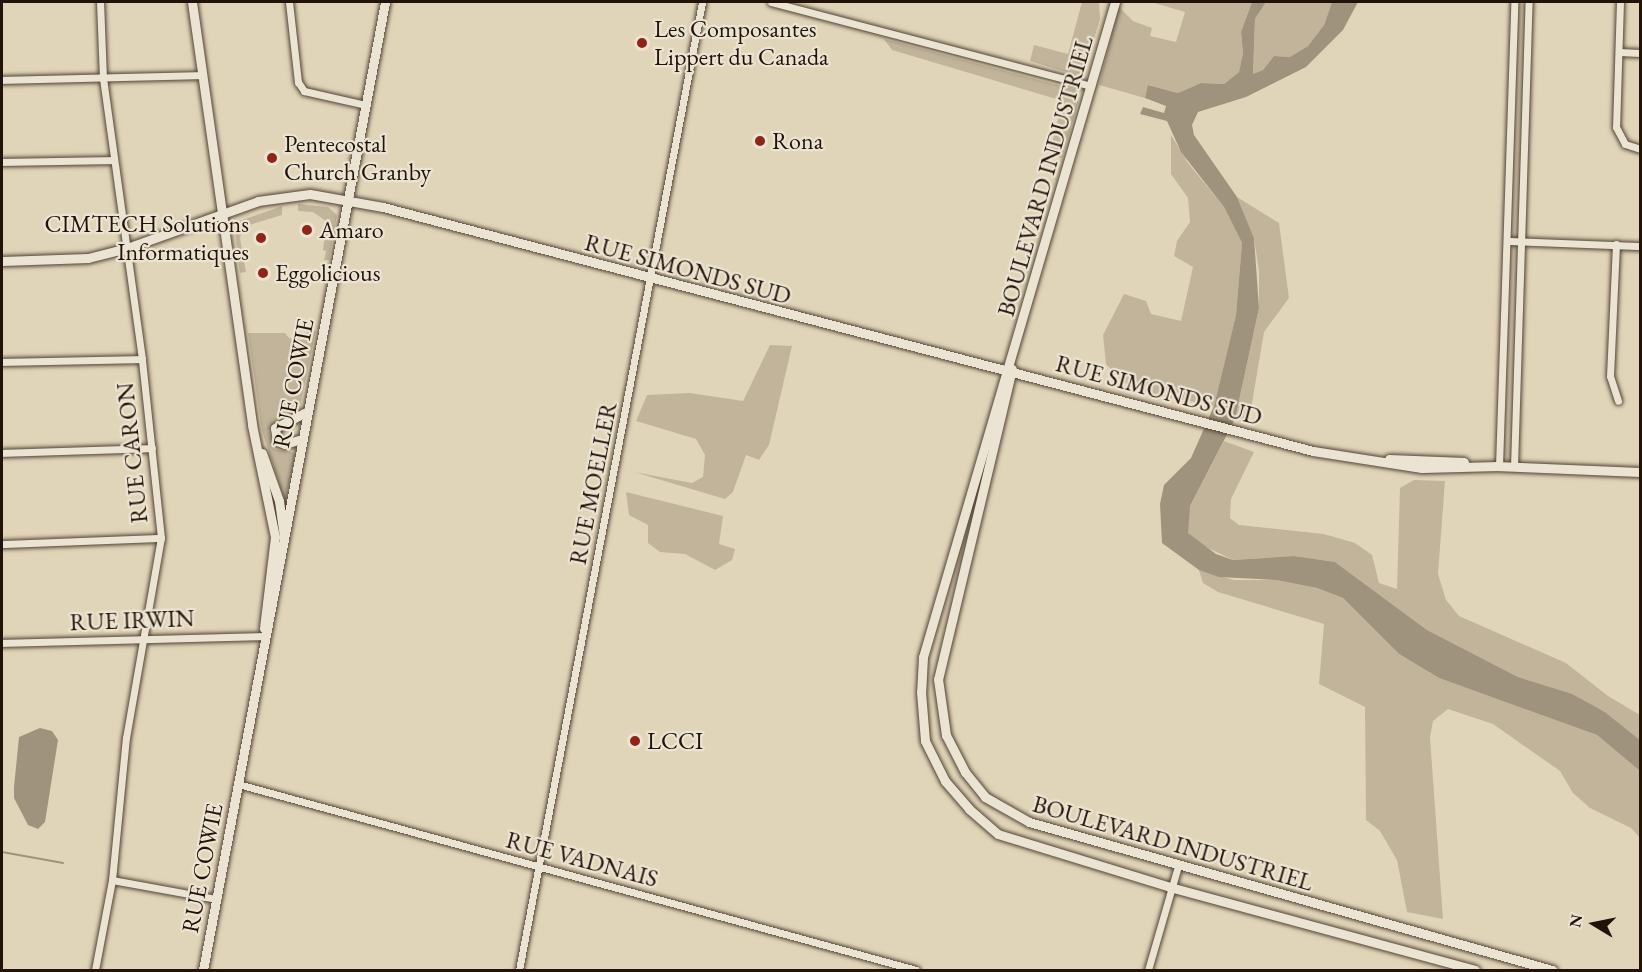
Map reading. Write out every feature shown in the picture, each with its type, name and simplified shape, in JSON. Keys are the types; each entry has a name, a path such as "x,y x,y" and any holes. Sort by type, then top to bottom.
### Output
{"street":[{"name":"RUE CARON","path":"95,970 112,880 126,738 161,538 142,358 104,79 100,2"},
{"path":"192,2 252,425 279,501 284,555"},
{"path":"289,2 298,82 304,91 366,105"},
{"name":"RUE COWIE","path":"203,970 260,666 284,555 306,412 386,2"},
{"name":"RUE MOELLER","path":"519,970 702,2"},
{"path":"771,2 1091,86"},
{"name":"BOULEVARD INDUSTRIEL","path":"1114,2 1011,362 938,679 946,735 965,772 985,797 1012,815 1178,866 1552,970"},
{"path":"1499,466 1514,2"},
{"path":"1514,467 1529,2"},
{"path":"1620,2 1616,128 1625,144 1641,149"},
{"path":"1619,52 1641,52"},
{"path":"1512,58 1527,59"},
{"path":"2,80 202,75"},
{"path":"1509,158 1524,159"},
{"path":"2,162 114,160"},
{"name":"RUE SIMONDS SUD","path":"2,261 70,260 127,248 285,195 348,200 1009,373 1239,431 1366,459 1422,468 1499,466 1641,472"},
{"path":"1507,241 1641,246"},
{"path":"1616,244 1610,376 1618,401"},
{"path":"1503,354 1518,354"},
{"path":"2,362 142,358"},
{"name":"BOULEVARD INDUSTRIEL","path":"1009,373 923,657 921,692 925,741 945,781 969,809 998,834 1170,887 1475,970"},
{"path":"302,440 285,444 277,441 275,428 306,412"},
{"name":"RUE COWIE","path":"252,425 274,537 260,666"},
{"path":"2,453 152,448"},
{"path":"2,544 161,538"},
{"name":"RUE IRWIN","path":"2,643 263,636"},
{"name":"RUE VADNAIS","path":"238,784 916,970"},
{"path":"1148,970 1170,887 1178,866"},
{"path":"112,880 217,899"}],"shaded area":[{"path":"1082,2 1099,2 1100,19 1084,72 1075,75 1030,61 1034,45 1068,54"},
{"path":"1151,2 1252,2 1241,32 1243,53 1239,72 1224,84 1201,83 1178,93 1149,85 1145,98 1099,85 1119,7 1133,21 1152,28 1150,36 1176,42 1185,12"},
{"path":"1252,2 1266,2 1255,19 1253,74 1263,70 1274,56 1290,57 1308,46 1324,25 1332,2 1358,2 1343,30 1306,67 1246,97 1198,112 1192,125 1194,135 1237,197 1254,238 1259,308 1235,419 1190,506 1188,533 1216,554 1233,560 1294,556 1335,562 1427,630 1518,677 1572,694 1605,712 1640,740 1640,771 1597,735 1439,678 1399,654 1343,598 1317,588 1276,580 1219,577 1199,570 1162,543 1160,504 1164,485 1191,458 1214,406 1236,315 1242,243 1224,207 1181,152 1167,121 1140,114 1143,107 1164,113 1166,106 1145,98 1148,85 1178,93 1201,83 1224,84 1239,72 1243,53 1241,32"},
{"path":"1266,2 1332,2 1324,25 1308,46 1290,57 1274,56 1263,70 1253,74 1255,19"},
{"path":"884,39 1076,90 1078,103 1062,158 1049,155 1063,101 892,50"},
{"path":"1171,135 1188,163 1224,207 1242,243 1236,315 1214,406 1148,393 1123,382 1106,364 1103,335 1124,294 1146,301 1151,314 1181,321 1193,267 1174,256 1177,241 1190,222 1188,198 1171,174"},
{"path":"1237,197 1279,223 1289,298 1264,332 1249,421 1235,419 1259,308 1259,271 1254,238"},
{"path":"298,204 328,207 337,215 329,260 324,260 326,251 323,250 326,221 313,212 298,211"},
{"path":"282,206 282,215 243,227 240,238 246,272 240,273 234,223"},
{"path":"309,330 316,331 299,411 276,420 268,431 274,449 296,453 285,501 262,431 248,333 285,333 289,338 302,340"},
{"path":"770,345 792,346 769,445 759,460 746,455 733,492 725,499 634,472 692,483 703,477 705,455 696,439 636,421 647,395 690,393 743,401"},
{"path":"1224,441 1254,452 1231,499 1230,518 1239,525 1324,534 1355,543 1372,555 1379,583 1397,589 1400,488 1414,480 1445,481 1438,574 1446,600 1459,616 1566,663 1608,696 1640,715 1640,740 1605,712 1572,695 1518,677 1427,630 1335,562 1294,556 1233,560 1196,542 1188,533 1186,522 1190,506"},
{"path":"626,492 723,516 719,544 735,549 732,560 715,570 685,554 660,552 648,543 648,525 629,515"},
{"path":"1199,570 1234,580 1276,580 1317,588 1343,598 1399,654 1439,678 1597,735 1640,771 1640,838 1631,828 1590,808 1573,793 1560,771 1493,724 1448,709 1433,721 1430,737 1443,919 1407,912 1397,860 1380,831 1366,820 1365,707 1319,684 1324,624 1218,592 1203,583"},
{"path":"40,728 52,731 58,740 45,822 38,829 28,825 14,798 14,787 19,737"}],"waterway":[{"path":"2,852 63,863"}],"place":[{"name":"Les Composantes Lippert du Canada","path":"642,43"},
{"name":"Rona","path":"760,141"},
{"name":"Pentecostal Church Granby","path":"272,158"},
{"name":"Amaro","path":"307,230"},
{"name":"CIMTECH Solutions Informatiques","path":"261,238"},
{"name":"Eggolicious","path":"263,273"},
{"name":"LCCI","path":"635,741"}]}
